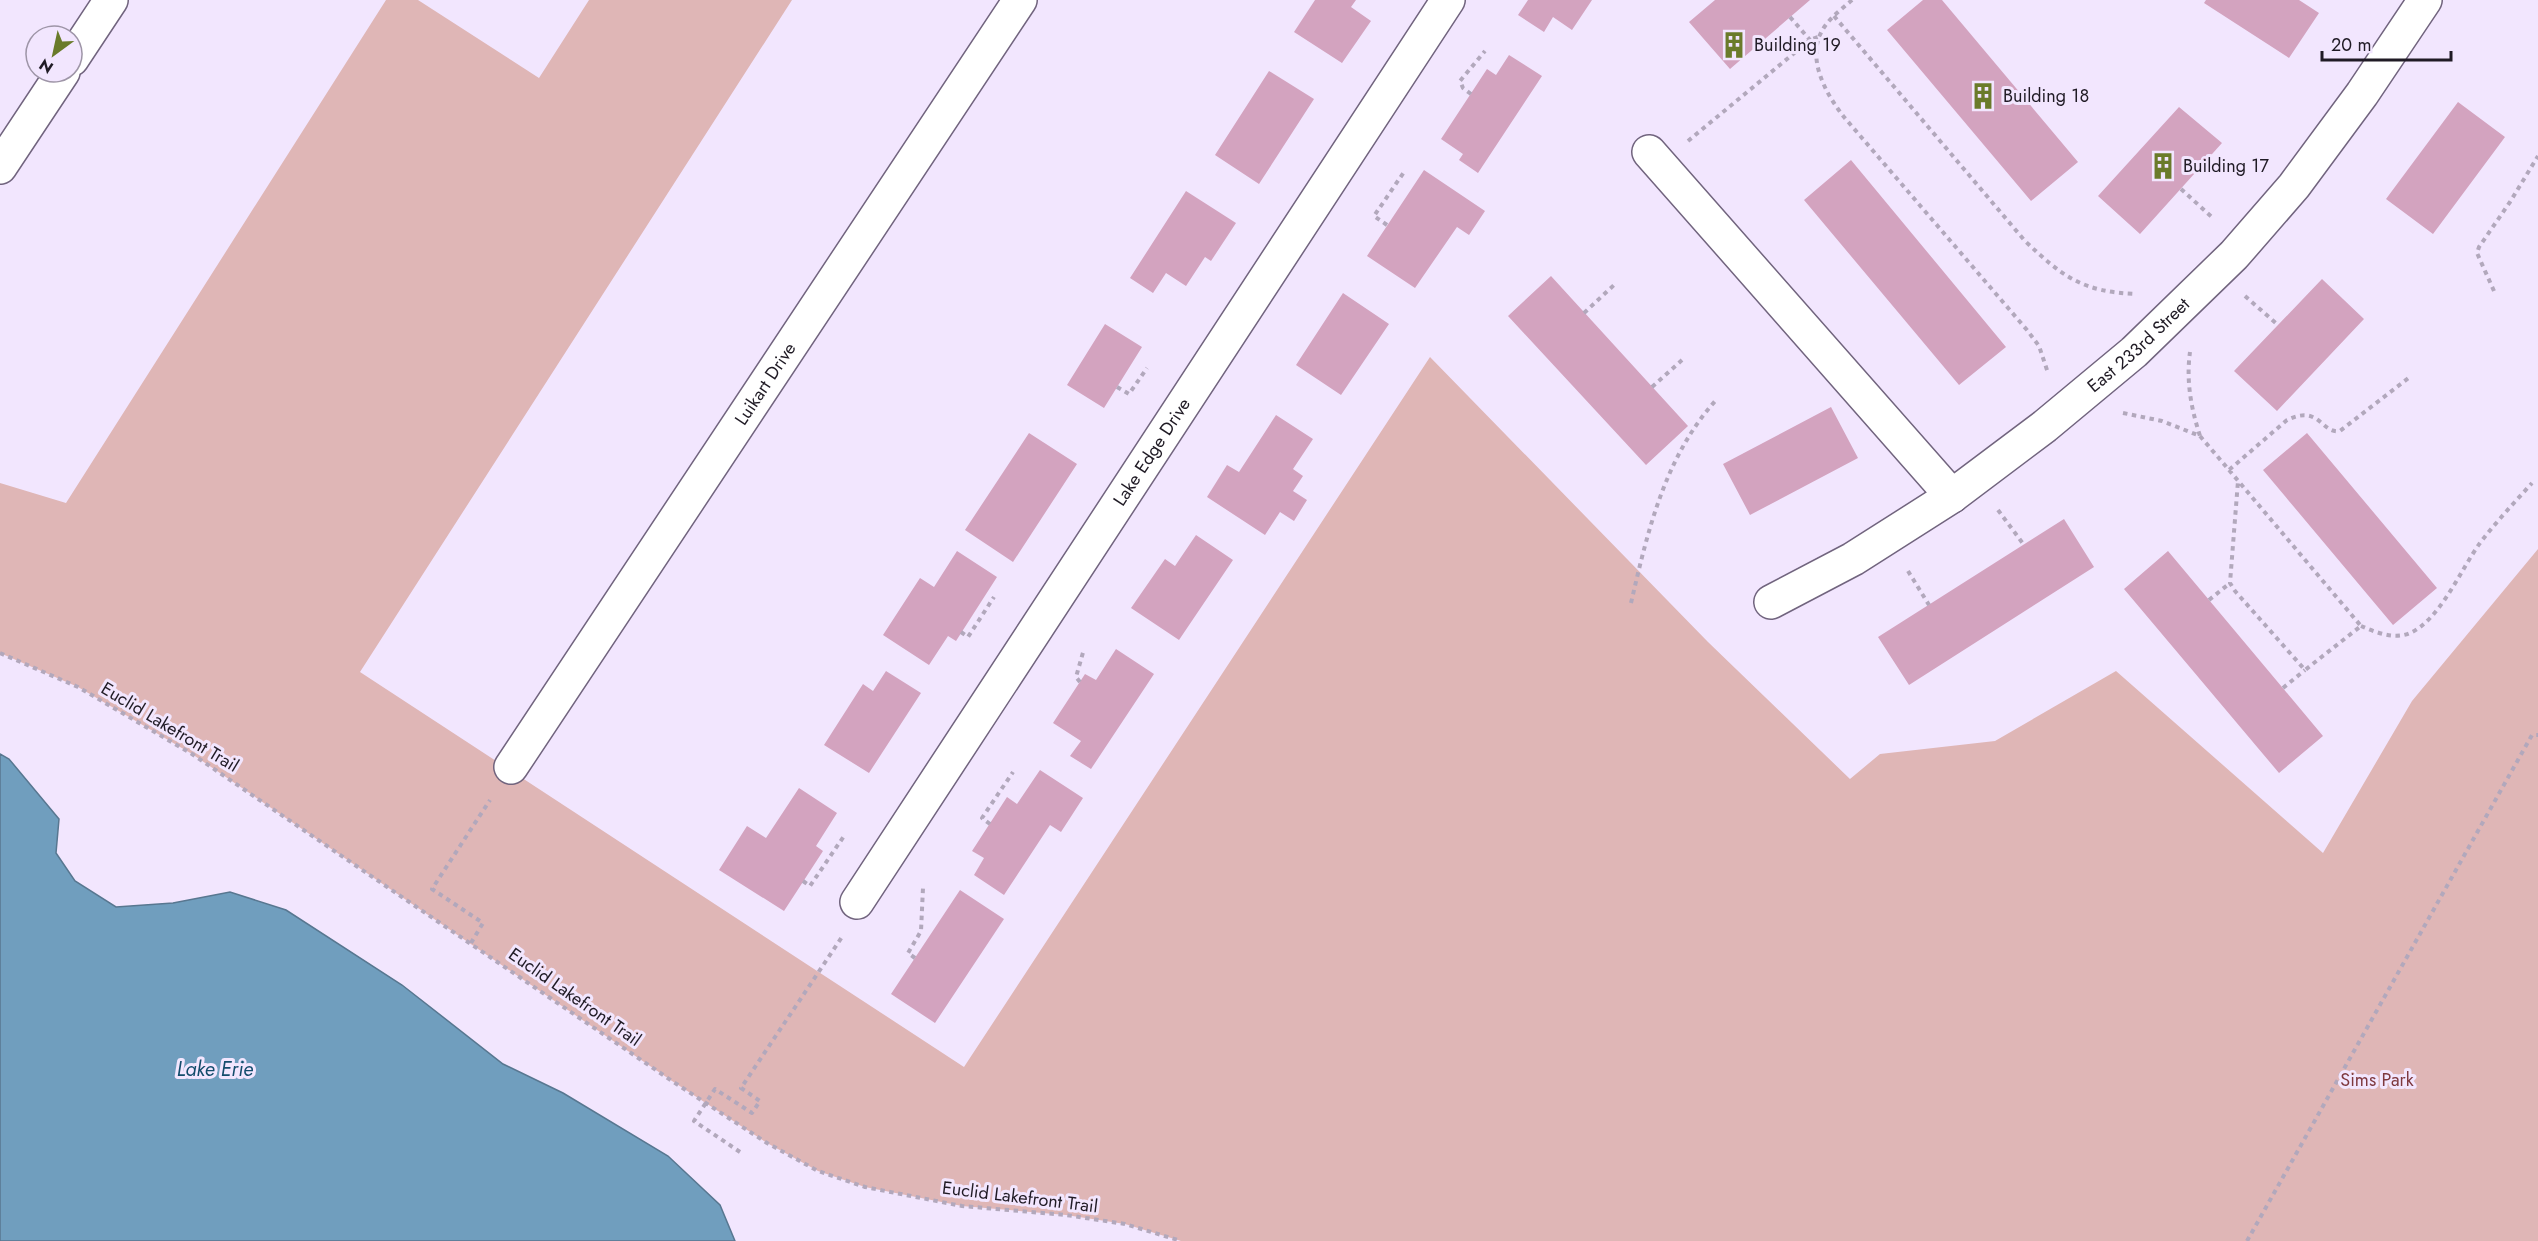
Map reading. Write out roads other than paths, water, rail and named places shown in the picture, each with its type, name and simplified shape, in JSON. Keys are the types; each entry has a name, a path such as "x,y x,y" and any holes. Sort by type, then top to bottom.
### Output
{"street":[{"path":"84,41 111,0"},
{"name":"Luikart Drive","path":"511,767 1020,0"},
{"name":"Lake Edge Drive","path":"857,902 1448,0"},
{"name":"East 233rd Street","path":"1771,602 1852,559 1952,496 2045,426 2134,352 2235,255 2294,186 2362,94 2425,0"},
{"path":"0,167 55,84"},
{"path":"1654,158 1952,496"}],"water":[{"name":"Lake Erie","path":"0,754 9,759 59,819 56,853 75,881 116,907 173,903 230,892 286,910 402,985 503,1064 563,1093 668,1156 720,1205 735,1241 0,1241"}],"place":[{"name":"Building 19","path":"1734,45"},
{"name":"Building 18","path":"1983,96"},
{"name":"Building 17","path":"2163,166"}],"park label":[{"name":"Sims Park","path":"2377,1080"}]}
